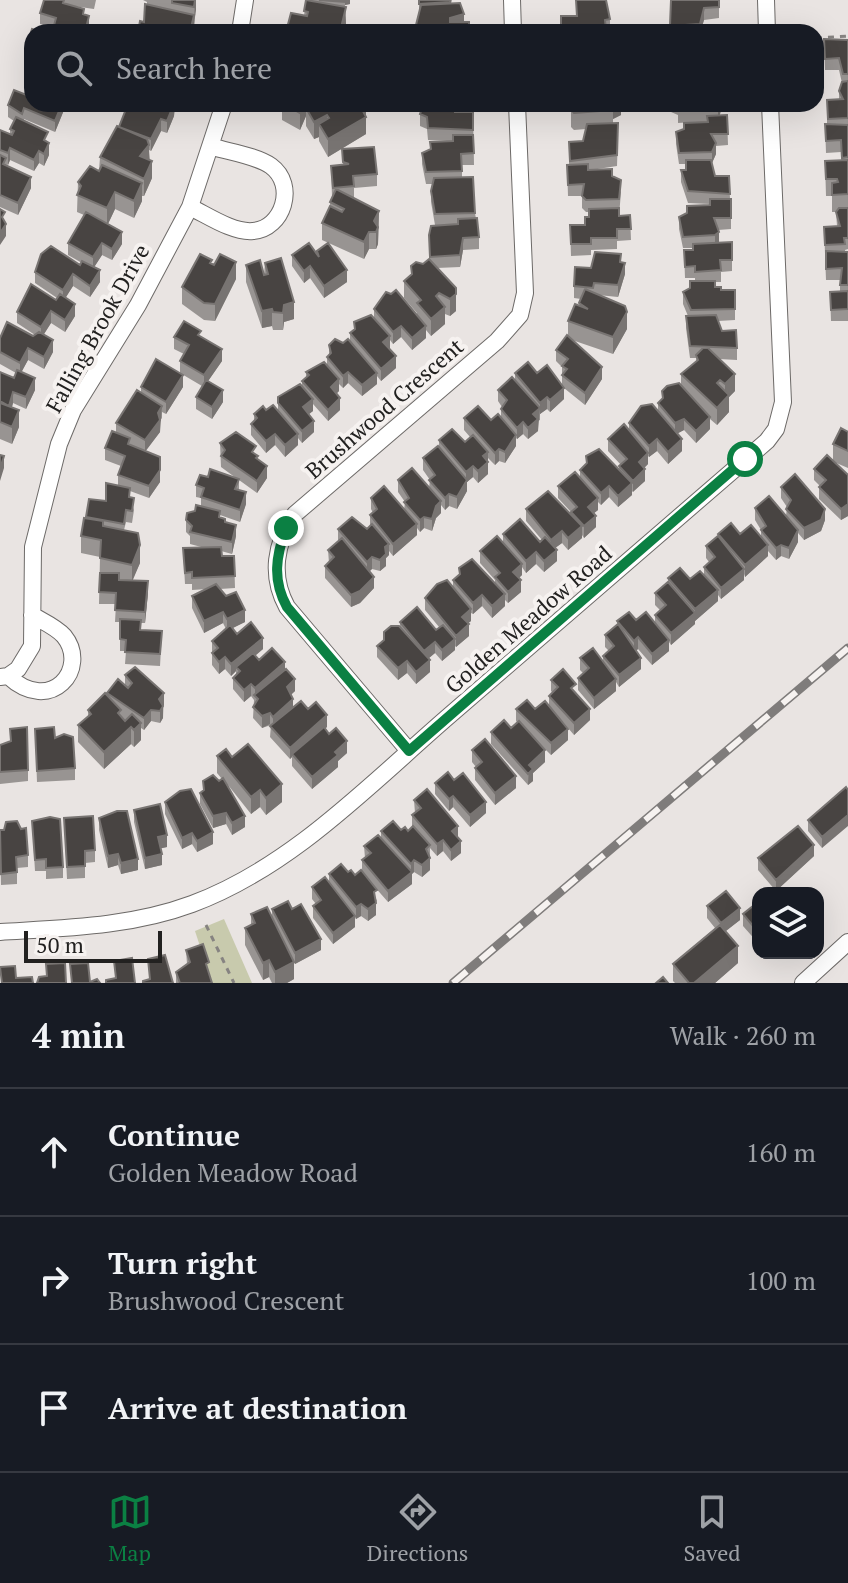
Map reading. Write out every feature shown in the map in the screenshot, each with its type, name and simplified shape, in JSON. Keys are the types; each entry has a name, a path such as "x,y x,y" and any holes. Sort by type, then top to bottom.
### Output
{"street":[{"path":"241,24 245,0"},
{"path":"512,0 513,24"},
{"path":"766,0 767,24"},
{"name":"Falling Brook Drive","path":"32,615 62,633 70,645 71,661 67,675 59,686 46,693 21,688 4,676 18,669 32,646 32,615 33,547 59,444 73,410 138,305 190,207 213,147 222,112"},
{"name":"Brushwood Crescent","path":"409,751 287,607 277,582 277,558 286,528 295,514 497,341 520,315 525,293 517,112"},
{"name":"Golden Meadow Road","path":"0,932 104,926 192,904 257,873 284,855 409,751 776,429 783,402 770,112"},
{"path":"190,207 244,231 256,231 270,224 281,213 286,197 282,181 271,166 213,147"},
{"path":"803,983 848,942"}],"path":[{"path":"824,38 848,36"},
{"path":"206,925 234,983"}],"green space":[{"path":"224,919 252,983 212,983 195,931"}],"building":[{"path":"44,0 64,0 63,3 84,9 83,14 89,16 87,24 54,24 56,18 40,13"},
{"path":"172,0 195,0 194,7 172,3"},
{"path":"306,0 346,7 342,24 288,24 291,13 307,16 308,12 304,11"},
{"path":"419,0 450,0 450,2 419,4"},
{"path":"576,0 606,0 610,19 605,20 605,24 561,24 561,16 577,16"},
{"path":"671,0 719,0 719,7 704,8 700,24 670,24"},
{"path":"460,3 464,14 450,18 450,22 469,24 416,24 421,5"},
{"path":"145,4 194,15 192,24 139,24 140,21 144,22"},
{"path":"824,39 848,40 848,74 843,74 839,58 825,59"},
{"path":"848,81 848,118 828,119 827,100 843,99 839,91 842,82"},
{"path":"14,90 24,94 22,114 8,105"},
{"path":"34,112 59,112 55,121"},
{"path":"125,112 171,112 167,121 161,119 151,139 119,127"},
{"path":"308,112 364,112 366,117 328,139 319,124 329,118 327,115 314,122"},
{"path":"473,112 473,130 428,128 427,117 420,114"},
{"path":"727,115 728,134 711,134 716,143 712,152 679,153 676,132 684,129 684,123 708,122 707,116"},
{"path":"16,117 48,132 44,140 49,143 44,154 39,151 34,160 10,148 8,153 0,150 0,130 12,135 14,131 10,129"},
{"path":"618,123 617,155 570,161 569,142 583,141 587,124"},
{"path":"825,124 848,125 848,157 842,158 841,140 826,141"},
{"path":"117,126 147,139 149,145 140,156 152,161 144,179 100,157"},
{"path":"453,135 473,135 474,153 461,154 462,171 426,172 422,153 431,149 430,142 453,141"},
{"path":"374,147 377,174 353,176 354,186 333,188 331,166 349,164 343,162 342,149"},
{"path":"0,155 6,158 3,164 31,177 18,203 0,195"},
{"path":"686,160 711,160 715,176 729,176 730,194 688,191 681,170 686,170"},
{"path":"848,160 848,194 832,195 832,183 838,182 837,179 826,179 825,161"},
{"path":"588,164 588,170 612,169 612,176 621,180 619,199 586,200 582,196 584,184 568,185 567,165"},
{"path":"102,165 142,183 134,201 115,192 107,208 77,195 81,186 78,182 90,166 99,171"},
{"path":"473,177 475,213 435,214 431,191 434,178"},
{"path":"336,189 379,211 374,221 378,227 376,232 369,232 364,242 322,223 330,206 342,212 344,209 330,202"},
{"path":"710,199 731,199 731,218 714,218 719,232 715,235 683,237 679,217 687,213 687,206 710,205"},
{"path":"619,208 619,216 630,215 631,229 617,229 617,238 591,238 591,244 571,244 570,225 585,225 589,209"},
{"path":"839,208 848,208 848,238 844,238 845,244 825,245 824,227 840,226 836,212"},
{"path":"0,209 5,212 2,217 6,224 0,233"},
{"path":"86,212 122,232 112,249 102,243 93,257 68,243"},
{"path":"477,218 479,237 463,238 460,255 430,257 431,226 458,224 458,219"},
{"path":"732,242 732,260 720,260 721,270 695,272 695,266 685,267 684,250 693,250 693,244"},
{"path":"309,243 319,257 317,251 328,243 347,270 324,286 310,266 304,271 292,255"},
{"path":"51,246 80,265 82,261 100,270 90,286 73,274 63,290 35,272 41,254"},
{"path":"826,251 848,252 848,285 840,285 842,268 826,269"},
{"path":"595,252 621,254 620,262 625,263 618,285 594,283 593,288 574,286 575,267 591,268"},
{"path":"200,254 212,260 210,263 214,265 220,254 236,262 215,304 204,303 182,287"},
{"path":"281,258 294,302 284,305 283,313 273,312 272,309 262,311 246,265 260,260 264,275 268,274 265,263"},
{"path":"429,259 456,288 456,294 450,299 439,293 436,296 445,307 431,319 417,303 421,300 404,281 412,274 411,266 416,262 423,264"},
{"path":"690,281 715,281 715,287 721,287 721,290 735,290 735,309 691,310 683,292 690,288"},
{"path":"31,284 56,300 60,294 75,304 65,320 51,311 41,327 17,312"},
{"path":"585,289 625,306 627,312 613,337 568,321 575,304 588,309 579,303"},
{"path":"396,290 426,326 412,338 401,326 393,332 374,309 386,292 391,294"},
{"path":"848,291 848,309 831,310 830,292"},
{"path":"371,315 390,336 383,342 396,356 381,369 350,333 355,329 354,322"},
{"path":"716,315 722,331 736,330 737,348 690,346 686,316"},
{"path":"184,321 201,331 198,335 222,349 204,375 180,361 189,345 174,337"},
{"path":"7,322 33,336 39,332 53,340 44,357 28,348 20,363 0,352 0,338"},
{"path":"567,335 602,367 585,393 562,375 567,369 562,366 568,359 556,350"},
{"path":"335,339 343,343 348,339 377,373 362,385 348,372 343,376 327,357 331,353 329,345"},
{"path":"703,348 708,348 735,374 725,384 720,380 717,383 729,395 717,408 681,374 698,360 696,355"},
{"path":"156,359 183,375 166,402 141,387"},
{"path":"324,362 339,379 331,387 340,398 328,410 302,381 309,375 306,372"},
{"path":"528,362 537,373 547,365 564,388 550,400 547,397 540,403 515,373"},
{"path":"17,370 35,378 26,397 13,392 9,406 0,401 0,372 14,378"},
{"path":"512,377 540,408 533,414 538,419 528,428 523,422 517,428 501,409 507,400 498,390"},
{"path":"206,380 223,390 212,407 196,397"},
{"path":"679,383 710,417 696,431 684,419 675,423 658,403 667,386"},
{"path":"300,384 313,399 303,407 314,421 302,431 278,403 278,397"},
{"path":"137,390 162,406 158,413 160,420 145,440 116,423"},
{"path":"0,403 19,410 12,427 0,422"},
{"path":"652,404 682,439 668,452 657,439 649,446 629,423 641,406"},
{"path":"273,405 298,434 285,445 275,434 266,441 251,424 257,418 254,414 263,406 266,410"},
{"path":"478,406 491,420 498,414 516,435 505,452 499,449 495,453 464,418"},
{"path":"624,424 648,453 639,462 645,469 633,481 619,466 627,459 608,439"},
{"path":"841,428 848,432 848,451 833,444"},
{"path":"452,429 465,442 473,435 488,452 483,456 488,462 478,471 473,466 466,472 439,440"},
{"path":"112,431 130,438 128,444 160,457 160,470 149,486 118,475 125,456 105,448"},
{"path":"236,432 256,446 252,452 267,466 257,481 221,456 225,450 220,443"},
{"path":"438,446 467,480 457,497 449,494 445,498 429,480 435,475 423,458"},
{"path":"599,449 632,483 618,496 609,486 601,493 580,470 587,463 586,456"},
{"path":"827,455 848,475 848,504 841,509 819,487 826,480 814,469"},
{"path":"412,468 441,501 432,519 424,517 420,520 404,502 409,498 398,480"},
{"path":"210,469 239,479 235,489 246,492 240,510 201,497 204,488 196,485 200,475 208,477"},
{"path":"575,472 598,498 588,507 596,516 584,526 571,512 577,507 558,486"},
{"path":"795,474 825,509 821,520 804,528 786,509 791,500 781,487"},
{"path":"106,483 130,488 129,497 134,498 132,511 126,510 124,524 86,517 89,499 106,501"},
{"path":"384,486 417,524 393,544 370,515 377,509 371,498"},
{"path":"548,491 582,526 568,538 562,531 551,540 526,509"},
{"path":"769,496 798,530 789,548 781,545 776,548 761,530 766,526 755,508"},
{"path":"196,505 220,511 219,517 236,525 232,542 190,532 192,526 186,520 187,513 195,511"},
{"path":"352,517 367,529 372,524 389,544 380,560 372,557 367,562 338,529"},
{"path":"84,518 103,521 103,526 138,533 140,545 132,565 100,558 101,540 81,536"},
{"path":"520,519 540,542 545,537 557,550 544,561 536,552 526,561 503,534"},
{"path":"731,523 740,534 751,525 768,545 745,565 718,534"},
{"path":"497,536 522,564 513,572 521,580 508,592 495,577 500,573 480,551"},
{"path":"718,536 744,569 721,588 704,567 715,557 706,546"},
{"path":"342,538 374,577 351,595 325,566 334,557 328,550"},
{"path":"221,547 222,556 234,556 235,576 192,578 192,572 185,573 183,548"},
{"path":"472,559 505,594 492,606 482,595 473,603 453,580 460,574 459,568"},
{"path":"680,568 690,579 700,571 718,590 695,609 668,578"},
{"path":"100,573 119,573 119,580 148,581 145,612 115,610 116,593 99,592"},
{"path":"447,580 471,609 462,617 469,624 456,636 425,598 437,584"},
{"path":"668,582 695,613 671,633 655,615 666,605 655,593"},
{"path":"216,584 226,596 236,592 245,610 227,619 223,612 204,621 192,596"},
{"path":"417,607 436,630 443,625 455,639 442,650 435,642 424,651 400,622"},
{"path":"629,612 636,620 646,612 669,640 652,654 638,637 634,641 617,621"},
{"path":"120,619 141,620 140,630 162,631 160,654 125,652 126,640 120,639"},
{"path":"251,622 263,638 231,664 225,657 219,662 212,653 218,648 212,641 230,625 237,634"},
{"path":"618,624 641,658 619,675 603,656 614,646 605,635"},
{"path":"391,626 399,626 430,660 416,672 407,661 398,668 377,646"},
{"path":"272,648 285,662 255,688 251,684 244,690 233,678 240,671 236,667 253,653 259,660"},
{"path":"593,648 616,679 594,698 578,678 589,668 580,658"},
{"path":"135,667 164,693 159,699 163,706 160,711 151,710 144,718 107,693 118,679 128,688 132,683 125,675"},
{"path":"286,669 295,679 287,687 293,699 273,717 270,713 262,716 253,707 258,699 254,695"},
{"path":"563,669 576,684 571,688 590,709 574,723 549,696 558,687 551,680"},
{"path":"105,693 121,710 118,713 125,721 132,714 141,723 134,730 131,727 104,752 78,725 91,714 88,710"},
{"path":"527,700 535,709 545,701 568,729 551,743 516,709"},
{"path":"301,701 308,709 316,702 327,715 290,748 270,726"},
{"path":"504,720 511,728 519,721 545,750 529,765 533,769 528,774 491,732"},
{"path":"27,727 28,770 0,772 0,745 11,741 10,729"},
{"path":"54,727 55,738 64,734 73,737 75,768 37,771 35,729"},
{"path":"324,727 329,734 336,728 347,741 335,752 338,755 312,777 292,754"},
{"path":"485,739 516,776 495,793 475,768 482,762 472,750"},
{"path":"248,744 282,784 266,798 260,790 251,797 217,756 226,749 232,757"},
{"path":"448,772 454,780 463,773 486,802 470,815 453,796 449,799 435,783"},
{"path":"213,775 219,781 223,778 245,816 232,823 226,813 213,816 200,793 204,790 203,781"},
{"path":"846,787 848,815 822,837 808,820"},
{"path":"191,789 213,832 197,841 192,833 182,838 165,802 180,791"},
{"path":"427,789 458,826 452,831 461,841 451,850 443,840 437,844 412,815 421,808 414,800"},
{"path":"160,804 167,835 158,837 162,854 145,858 134,810"},
{"path":"117,811 127,811 138,859 121,863 118,854 108,856 99,818"},
{"path":"93,816 95,850 85,851 85,866 67,867 64,818"},
{"path":"50,817 60,819 63,867 46,868 46,859 35,860 32,821"},
{"path":"17,821 21,829 26,828 28,855 16,857 17,872 1,874 0,830 4,830 6,822"},
{"path":"393,821 401,830 405,827 408,831 413,826 430,845 426,849 430,858 422,865 414,860 411,864 381,831"},
{"path":"798,826 814,845 776,880 758,858"},
{"path":"378,835 412,872 388,891 362,860 371,853 364,846"},
{"path":"341,864 355,875 361,870 377,890 374,892 376,903 368,909 361,904 356,907 329,874"},
{"path":"325,877 355,916 333,933 313,906 321,900 312,887"},
{"path":"726,891 740,908 721,923 707,906"},
{"path":"288,901 292,909 301,904 321,939 295,953 272,909"},
{"path":"267,907 294,962 275,972 269,960 263,963 245,928 255,923 251,914"},
{"path":"752,907 752,925 743,914"},
{"path":"720,925 738,946 694,983 689,983 673,964"},
{"path":"203,944 212,983 180,983 176,972 190,962 186,950"},
{"path":"165,955 173,983 143,983 150,979 148,959"},
{"path":"132,958 135,983 106,983 106,980 116,978 114,961"},
{"path":"65,963 66,983 37,983 39,977 47,976 46,964"},
{"path":"88,963 90,982 97,979 100,983 72,983 70,964"},
{"path":"15,966 16,978 32,977 33,983 2,983 0,967"}],"railway":[{"path":"453,983 848,648"}],"route":[{"path":"286,528 277,558 280,595 409,751 745,459"}]}
